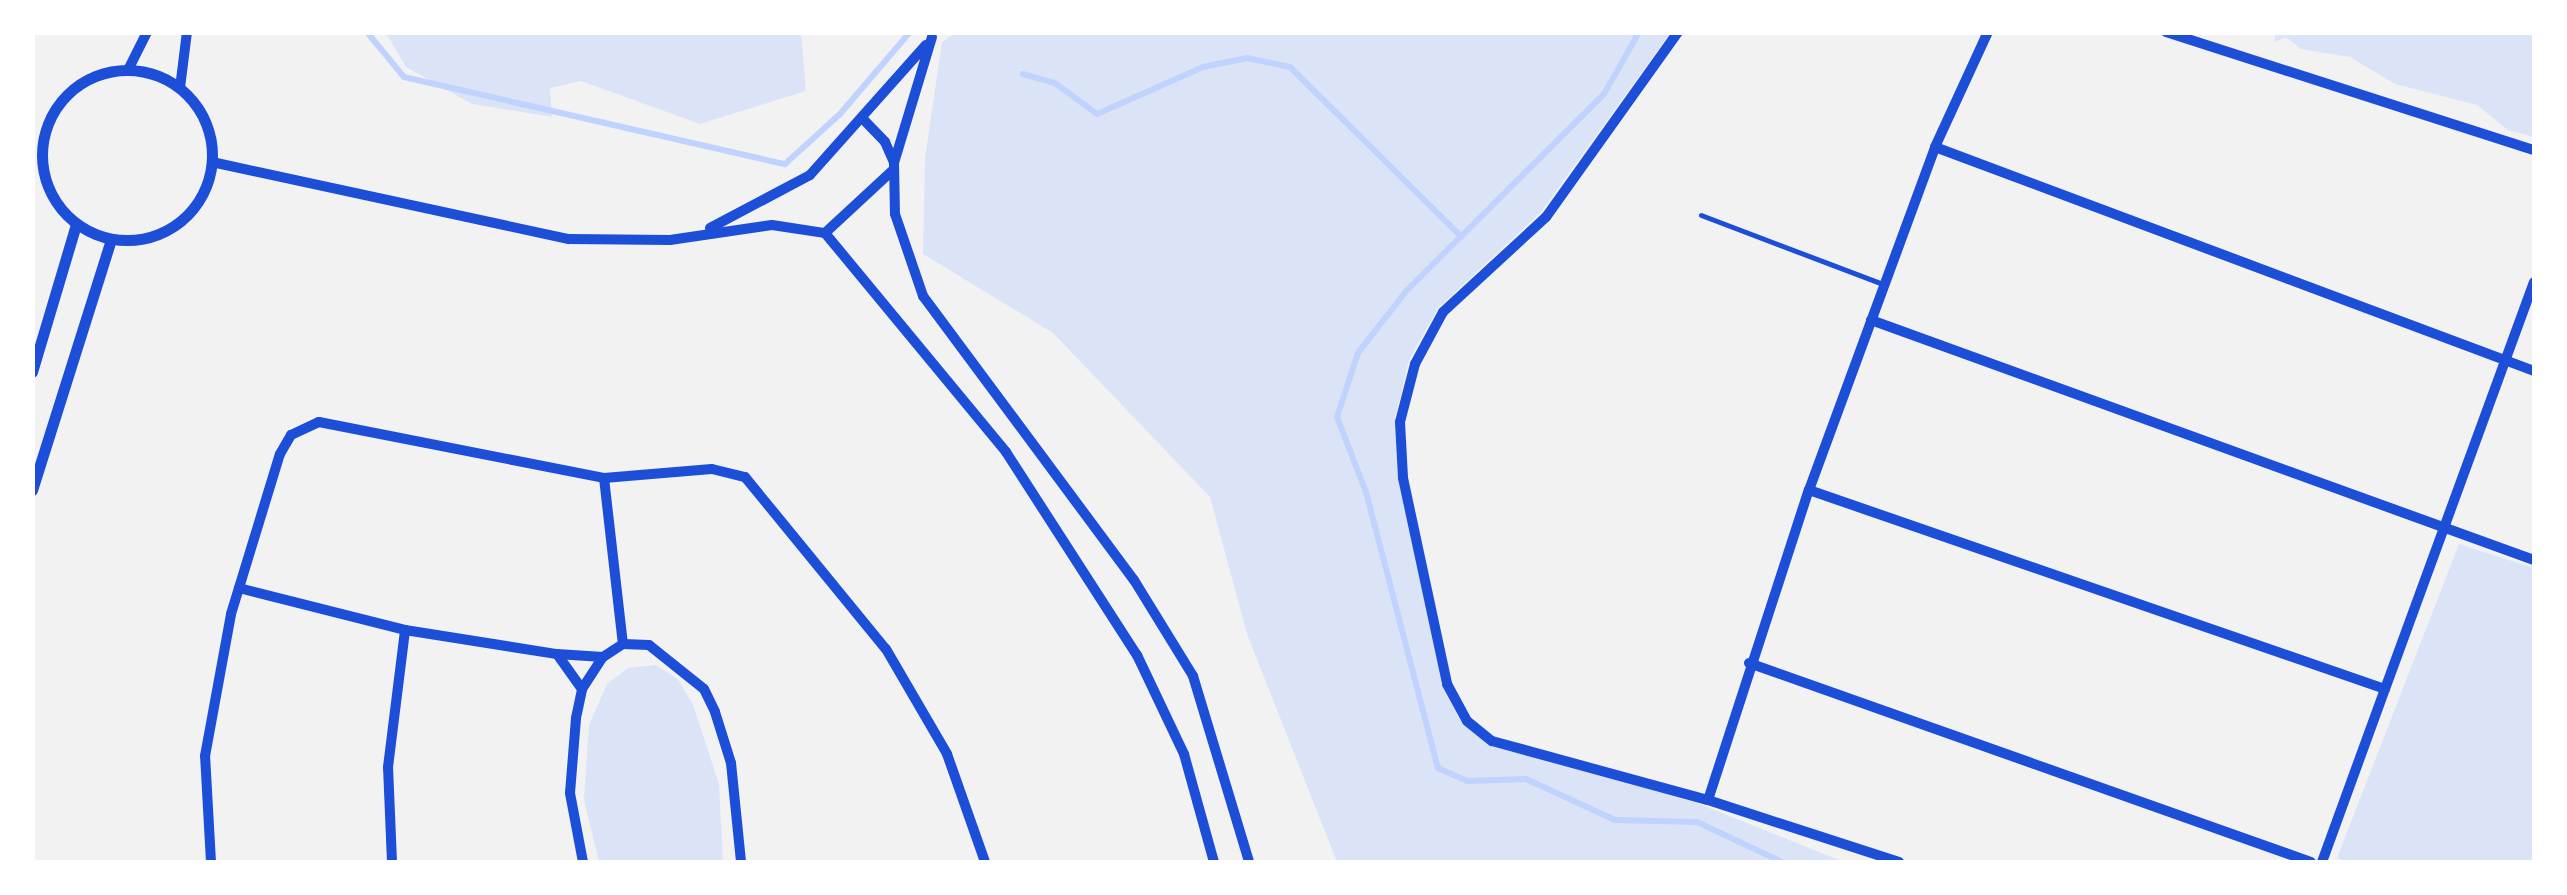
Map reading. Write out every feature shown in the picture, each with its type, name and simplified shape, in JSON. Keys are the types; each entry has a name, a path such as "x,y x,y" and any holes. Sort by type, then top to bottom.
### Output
{"street":[{"path":"128,70 147,32"},
{"path":"180,88 187,32"},
{"path":"1678,32 1546,217 1444,312 1414,364 1400,422 1403,478 1447,684 1467,721 1492,741 1708,800 1899,862"},
{"path":"1708,800 1749,663 1808,490 1934,148 1988,32"},
{"path":"2166,32 2534,150"},
{"path":"702,232 810,175 934,35"},
{"path":"934,35 894,166 894,214 923,296 1134,580 1193,676 1249,862"},
{"path":"128,70 180,88 210,134 212,162 205,190 167,231 111,239 76,224 46,180 47,128 78,86 128,70"},
{"path":"863,119 886,142 894,166"},
{"path":"1934,148 2534,372"},
{"path":"212,162 569,239 620,243 772,224 825,233 1006,452 1138,655 1184,754 1214,862"},
{"path":"825,233 894,166"},
{"path":"32,372 76,224"},
{"path":"32,490 111,239"},
{"path":"2322,862 2443,522 2534,282"},
{"path":"1872,320 2443,522 2534,560"},
{"path":"211,862 205,756 238,588 280,454 305,424 347,425 604,478 728,470 757,488 886,649 947,754 986,862"},
{"path":"604,478 624,644"},
{"path":"1808,490 2385,690"},
{"path":"238,588 405,630 557,654 603,657"},
{"path":"392,862 388,767 405,630"},
{"path":"583,862 570,793 582,689 603,657 624,644 648,645 704,689 732,763 740,862"},
{"path":"557,654 582,689"},
{"path":"1749,663 2311,862"}],"lane":[{"path":"1702,215 1885,285"}],"shaded area":[{"path":"386,33 801,33 806,91 700,124 581,81 550,88 552,117 472,104 406,67"},
{"path":"955,33 1670,33 1541,212 1438,308 1409,360 1395,418 1398,473 1442,685 1487,742 1697,803 1844,862 1337,862 1247,634 1210,497 1053,333 923,254 925,158 942,42"},
{"path":"2275,33 2534,33 2534,137 2508,130 2477,105 2395,84 2350,57 2301,49 2286,37 2275,42"},
{"path":"2459,544 2534,568 2534,862 2348,862 2337,858"},
{"path":"656,665 678,679 693,705 719,784 723,862 599,862 584,800 589,725 607,684 628,668"}],"waterway":[{"path":"367,32 404,77 785,164 840,114 910,32"},
{"path":"1639,32 1604,94 1407,290 1358,353 1337,417 1366,492 1438,768 1467,781 1526,779 1615,820 1697,822 1782,862"},
{"path":"1023,74 1055,83 1097,114 1203,67 1247,58 1290,67 1461,236"}]}
